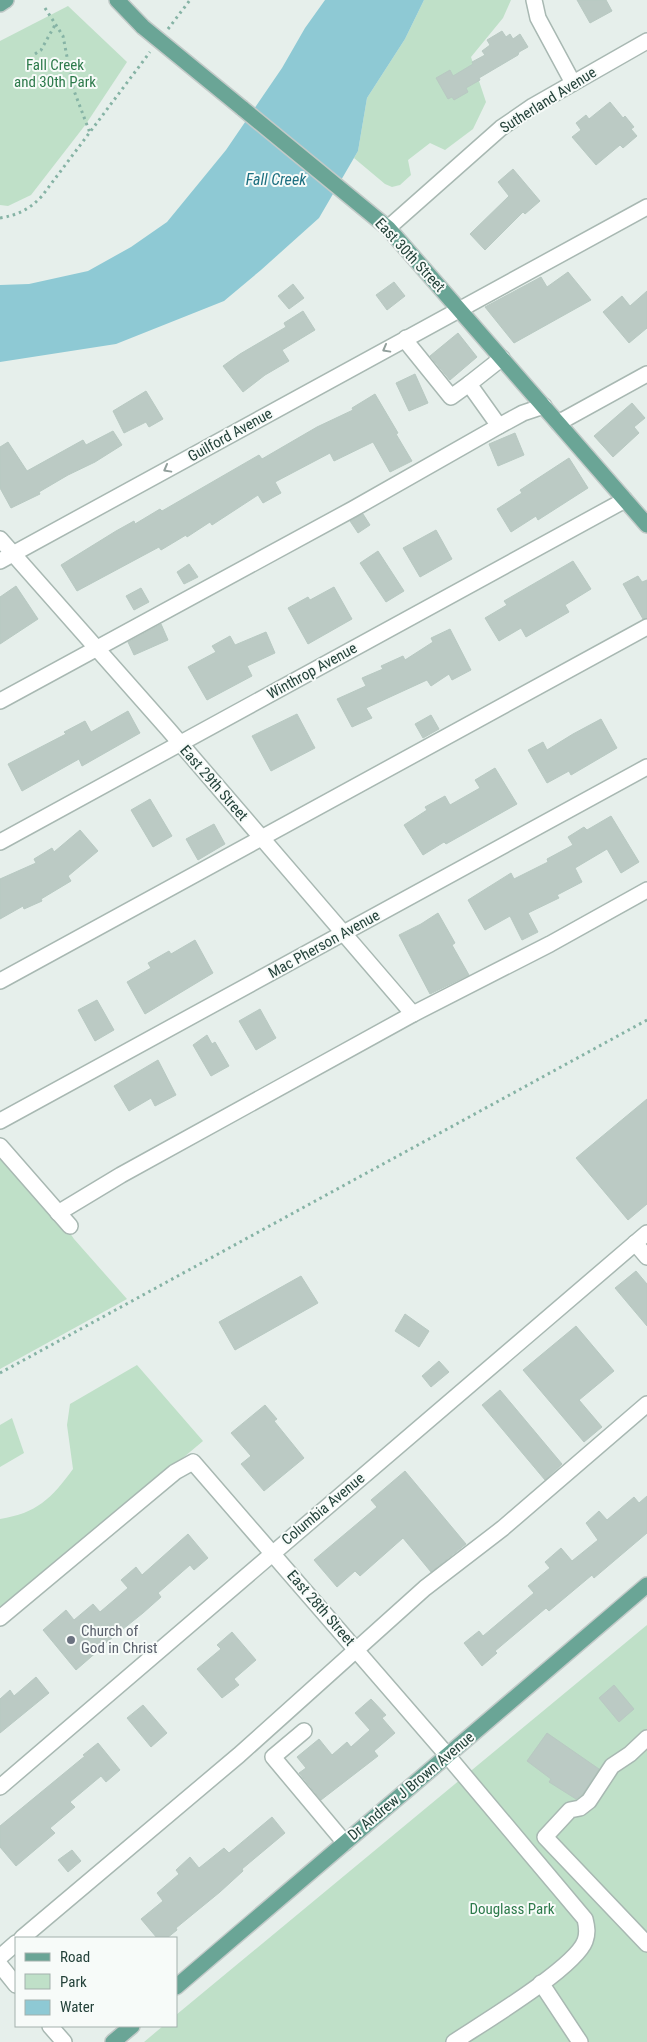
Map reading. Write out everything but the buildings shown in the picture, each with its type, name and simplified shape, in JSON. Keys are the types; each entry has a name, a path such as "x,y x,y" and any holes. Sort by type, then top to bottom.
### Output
{"main road":[{"path":"0,4 6,0"},
{"name":"East 30th Street","path":"116,0 143,27 388,228 647,526"},
{"name":"Dr Andrew J Brown Avenue","path":"178,1985 647,1585"},
{"path":"112,2042 131,2027"}],"street":[{"path":"534,0 538,18 573,83"},
{"name":"Sutherland Avenue","path":"388,228 501,128 533,106 647,41"},
{"name":"Guilford Avenue","path":"6,557 647,207"},
{"path":"406,338 409,345 451,397 502,358"},
{"path":"558,423 647,374"},
{"path":"470,384 499,426"},
{"path":"0,701 337,518 499,426 523,413 544,406"},
{"name":"Winthrop Avenue","path":"0,842 625,500"},
{"path":"0,539 6,557"},
{"name":"East 29th Street","path":"6,557 96,648 413,1014"},
{"path":"0,980 647,627"},
{"name":"Mac Pherson Avenue","path":"0,1121 647,767"},
{"path":"58,1213 121,1175 287,1086 413,1014 550,944 647,890"},
{"path":"0,1146 70,1226"},
{"name":"Columbia Avenue","path":"0,1787 647,1233"},
{"path":"635,1243 647,1257"},
{"path":"23,1937 239,1756 425,1588 503,1528 647,1404"},
{"name":"East 28th Street","path":"0,1618 175,1472 193,1462 273,1552 585,1919 588,1929 585,1942 570,1962 454,2042"},
{"path":"304,1731 273,1757 345,1843"},
{"path":"647,1738 630,1754 612,1766 589,1801 580,1808 570,1810 545,1837 647,1944"},
{"path":"0,1957 15,1944"},
{"path":"0,1965 15,1984"},
{"path":"540,1984 580,2042"},
{"path":"51,2027 64,2042"}],"path":[{"path":"168,30 190,0"},
{"path":"45,8 63,36 74,88 90,133"},
{"path":"35,54 42,50 56,24"},
{"path":"0,218 15,215 33,206 156,44"},
{"path":"0,1373 647,1020"}],"green space":[{"path":"424,0 511,0 503,18 471,57 486,102 473,129 445,150 430,143 408,160 411,175 400,185 392,187 385,184 354,158 358,151 367,98 405,39"},
{"name":"Fall Creek and 30th Park","path":"68,6 127,62 86,124 31,195 8,206 0,205 0,41"},
{"path":"0,1155 61,1220 74,1239 127,1299 0,1369"},
{"path":"137,1365 203,1441 0,1612 0,1519 24,1513 42,1503 58,1489 73,1469 67,1425 70,1404"},
{"path":"12,1418 24,1453 0,1467 0,1425"},
{"name":"Douglass Park","path":"647,1625 647,2042 144,2042 162,2027 178,2027 178,2013"}],"water":[{"name":"Fall Creek","path":"325,0 424,0 405,39 367,98 358,151 319,218 224,301 116,344 0,362 0,285 29,284 88,271 131,247 167,222 226,150 282,68 305,28"}],"place":[{"name":"Church of God in Christ","path":"71,1640"}]}
